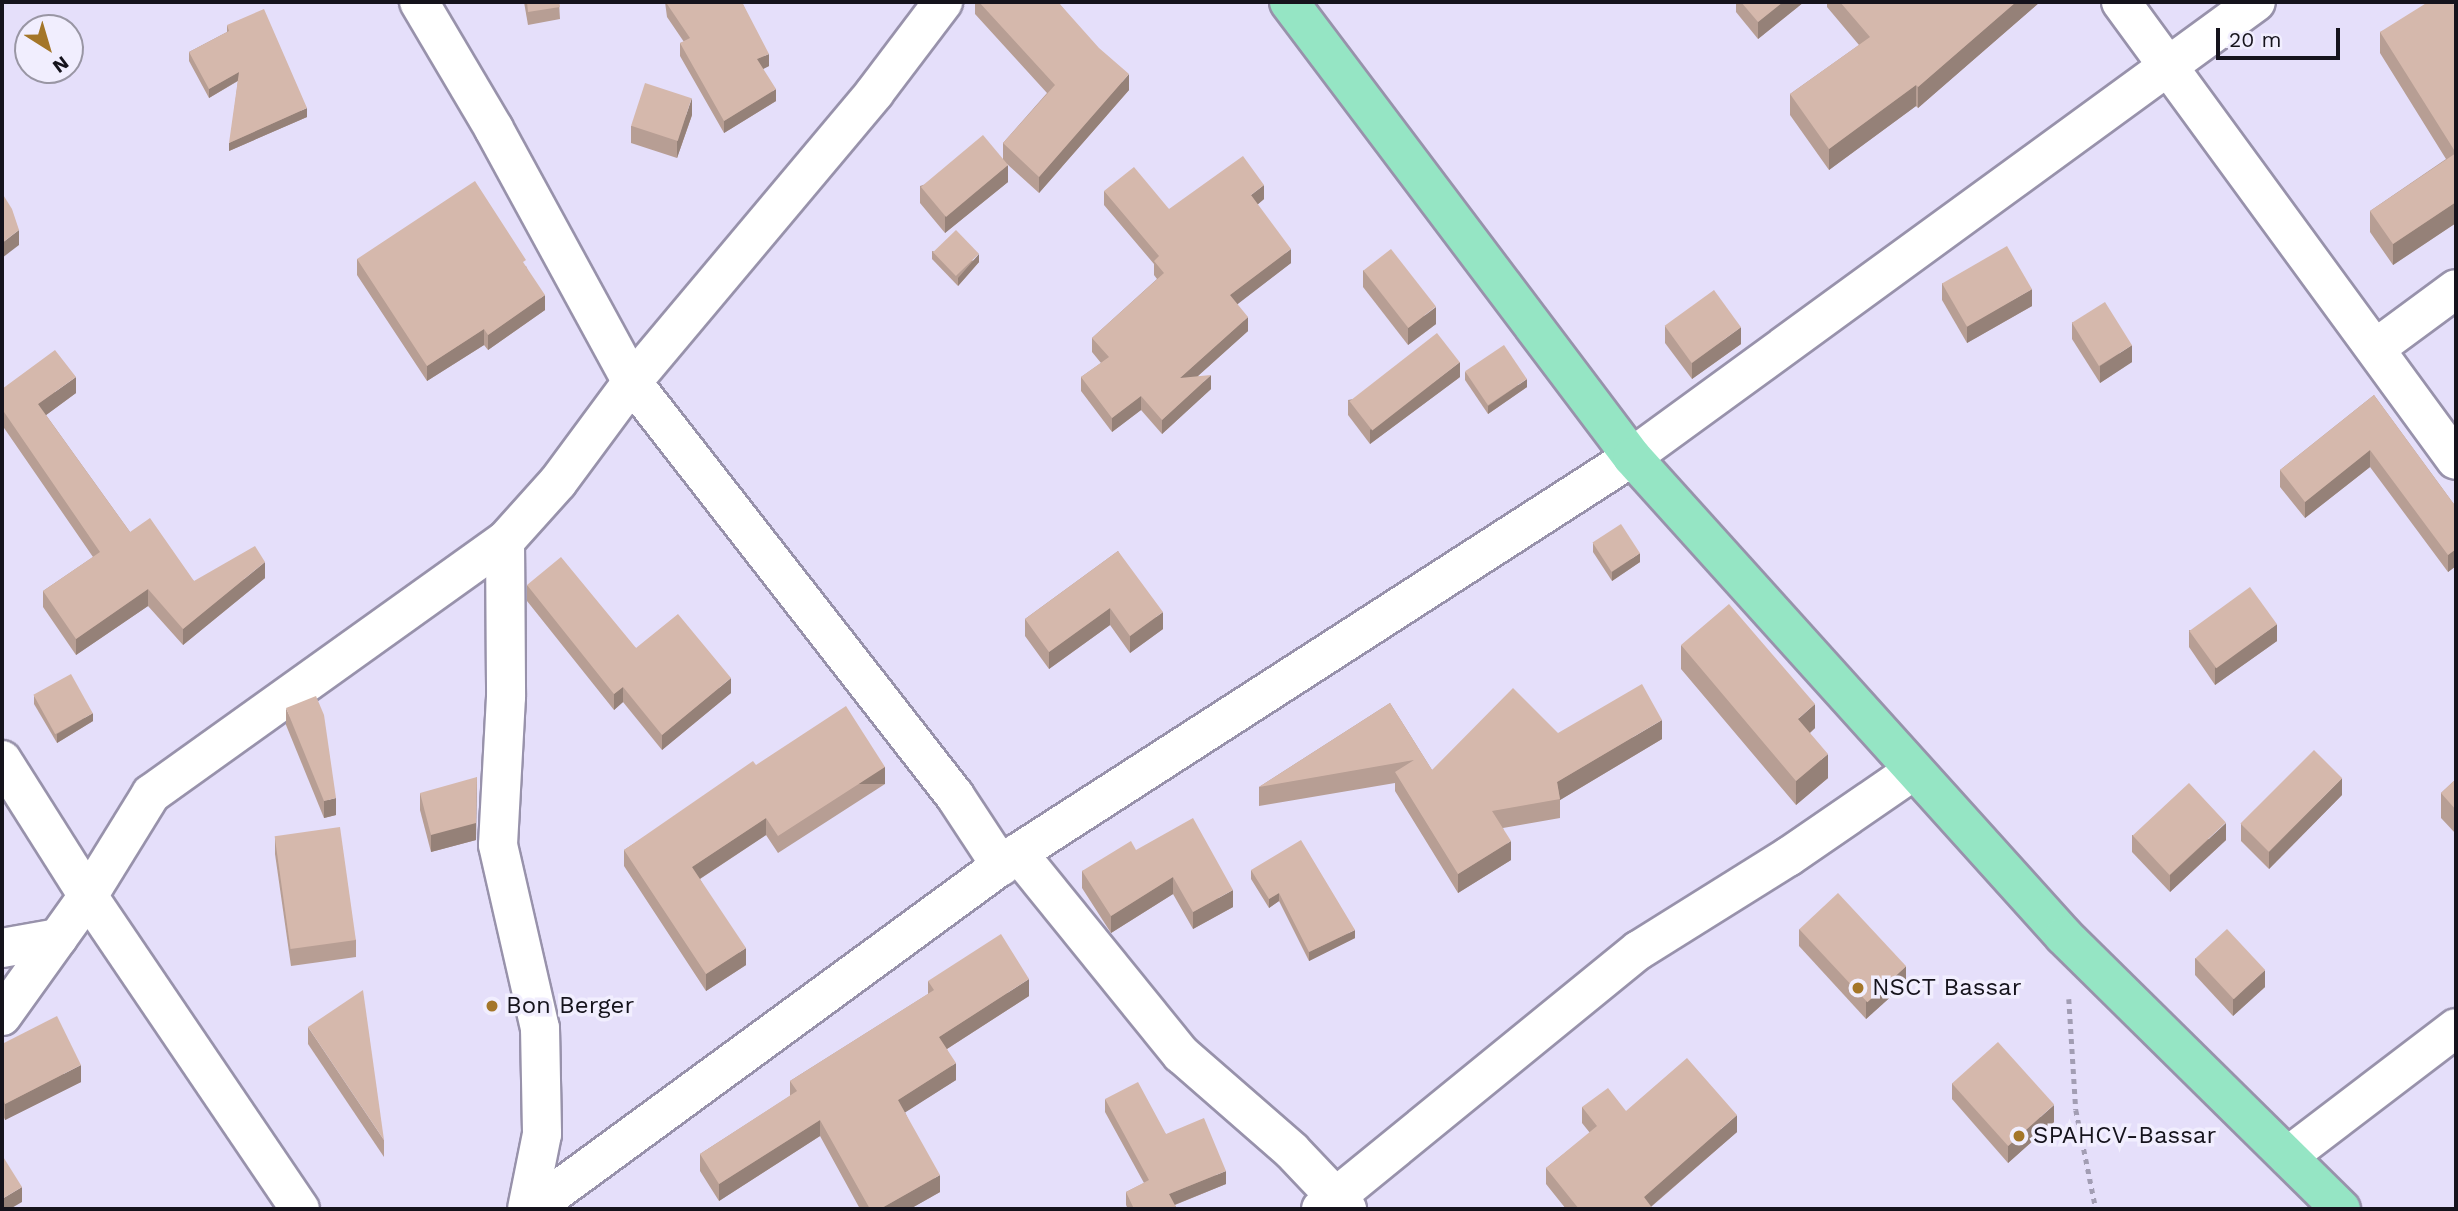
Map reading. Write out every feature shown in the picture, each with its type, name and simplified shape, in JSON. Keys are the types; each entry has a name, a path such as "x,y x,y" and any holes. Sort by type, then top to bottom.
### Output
{"main road":[{"path":"1289,2 1632,457 2064,936 2341,1209"}],"street":[{"path":"419,2 494,129 632,382 955,796 1181,1054 1292,1151 1334,1205 1639,950 1788,857 1913,771"},
{"path":"2,1016 88,896 150,794 505,541 558,482 632,382 875,92 943,2"},
{"path":"2121,2 2456,460"},
{"path":"529,1209 1010,860 1632,457 2168,63 2256,2"},
{"path":"2376,348 2456,289"},
{"path":"505,541 506,696 498,845 540,1028 542,1134 529,1209"},
{"path":"2,760 88,896 300,1209"},
{"path":"2,948 58,938"},
{"path":"2288,1156 2456,1028"}],"path":[{"path":"2064,936 2076,1110 2096,1209"}],"building":[{"path":"527,2 559,2 560,7 528,12"},
{"path":"667,2 742,2 769,54 757,59 776,89 724,121 680,43 690,38"},
{"path":"979,2 1058,2 1099,48 1129,74 1039,177 1003,143 1055,85"},
{"path":"1741,2 1783,2 1758,22"},
{"path":"1840,2 2016,2 1918,87 1916,85 1829,149 1790,94 1870,37"},
{"path":"2428,2 2452,2 2456,8 2456,153 2380,32"},
{"path":"264,9 307,108 229,143 239,72 209,89 189,52 229,31 227,25"},
{"path":"645,83 692,98 678,141 631,126"},
{"path":"983,135 1008,165 946,217 921,187"},
{"path":"2456,153 2456,202 2393,244 2370,211"},
{"path":"1243,156 1264,185 1251,195 1291,249 1230,295 1248,317 1180,378 1211,375 1162,420 1141,396 1112,418 1081,377 1109,357 1092,338 1164,273 1154,261 1159,256 1104,191 1134,167 1169,209"},
{"path":"475,181 526,260 523,262 545,295 488,335 484,329 427,366 357,259"},
{"path":"2,193 12,209 19,230 2,243"},
{"path":"956,230 979,254 956,276 933,252"},
{"path":"2007,246 2032,289 1967,327 1942,284"},
{"path":"1391,249 1436,307 1408,328 1363,271"},
{"path":"1714,290 1741,327 1692,363 1665,326"},
{"path":"2105,302 2132,345 2099,366 2072,323"},
{"path":"1437,333 1460,362 1372,430 1350,401"},
{"path":"1504,345 1527,379 1488,405 1465,371"},
{"path":"55,350 76,377 38,404 130,532 150,518 194,581 255,546 265,562 183,629 148,589 76,639 43,591 100,552 2,409 2,389"},
{"path":"2374,395 2456,507 2456,549 2448,555 2370,450 2305,502 2280,470"},
{"path":"1621,524 1640,553 1612,572 1592,543"},
{"path":"1118,551 1163,612 1130,636 1110,608 1049,652 1025,619"},
{"path":"561,557 636,648 678,614 731,678 662,735 623,687 614,694 527,585"},
{"path":"2250,587 2277,624 2216,668 2189,631"},
{"path":"1729,604 1815,704 1798,719 1828,754 1796,781 1681,645"},
{"path":"71,674 93,713 55,734 33,695"},
{"path":"1642,684 1662,720 1557,782 1560,799 1492,811 1511,841 1458,874 1395,772 1414,760 1259,787 1390,703 1432,770 1513,688 1558,733"},
{"path":"316,696 324,715 336,798 324,801 286,708"},
{"path":"846,706 885,767 778,836 766,818 692,867 746,948 706,974 624,850 753,761 756,765"},
{"path":"2314,750 2342,778 2269,852 2240,824"},
{"path":"477,777 476,823 431,835 420,793"},
{"path":"2456,779 2456,810 2441,793"},
{"path":"2189,783 2226,822 2170,875 2133,836"},
{"path":"1193,818 1233,890 1193,912 1173,877 1111,916 1082,871 1131,841 1136,850"},
{"path":"340,827 356,940 291,949 275,836"},
{"path":"1301,840 1355,930 1309,952 1279,893 1269,899 1251,870"},
{"path":"1838,893 1906,966 1867,1002 1799,929"},
{"path":"2227,929 2265,970 2234,999 2196,958"},
{"path":"1001,934 1029,979 939,1037 956,1063 898,1100 940,1175 880,1209 870,1209 820,1120 719,1184 700,1154 797,1091 790,1081 934,990 928,981"},
{"path":"363,990 384,1140 308,1027"},
{"path":"57,1016 81,1065 5,1104 2,1096 2,1044"},
{"path":"1998,1042 2054,1104 2008,1146 1952,1083"},
{"path":"1687,1058 1737,1115 1644,1197 1653,1209 1579,1209 1546,1168 1597,1126 1582,1107 1608,1088 1626,1111"},
{"path":"1138,1082 1166,1134 1204,1118 1226,1171 1169,1194 1177,1209 1134,1209 1126,1192 1149,1180 1105,1099"},
{"path":"2,1155 22,1187 2,1199"}],"place":[{"name":"NSCT Bassar","path":"1858,988"},
{"name":"Bon Berger","path":"492,1006"},
{"name":"SPAHCV-Bassar","path":"2019,1136"}]}
